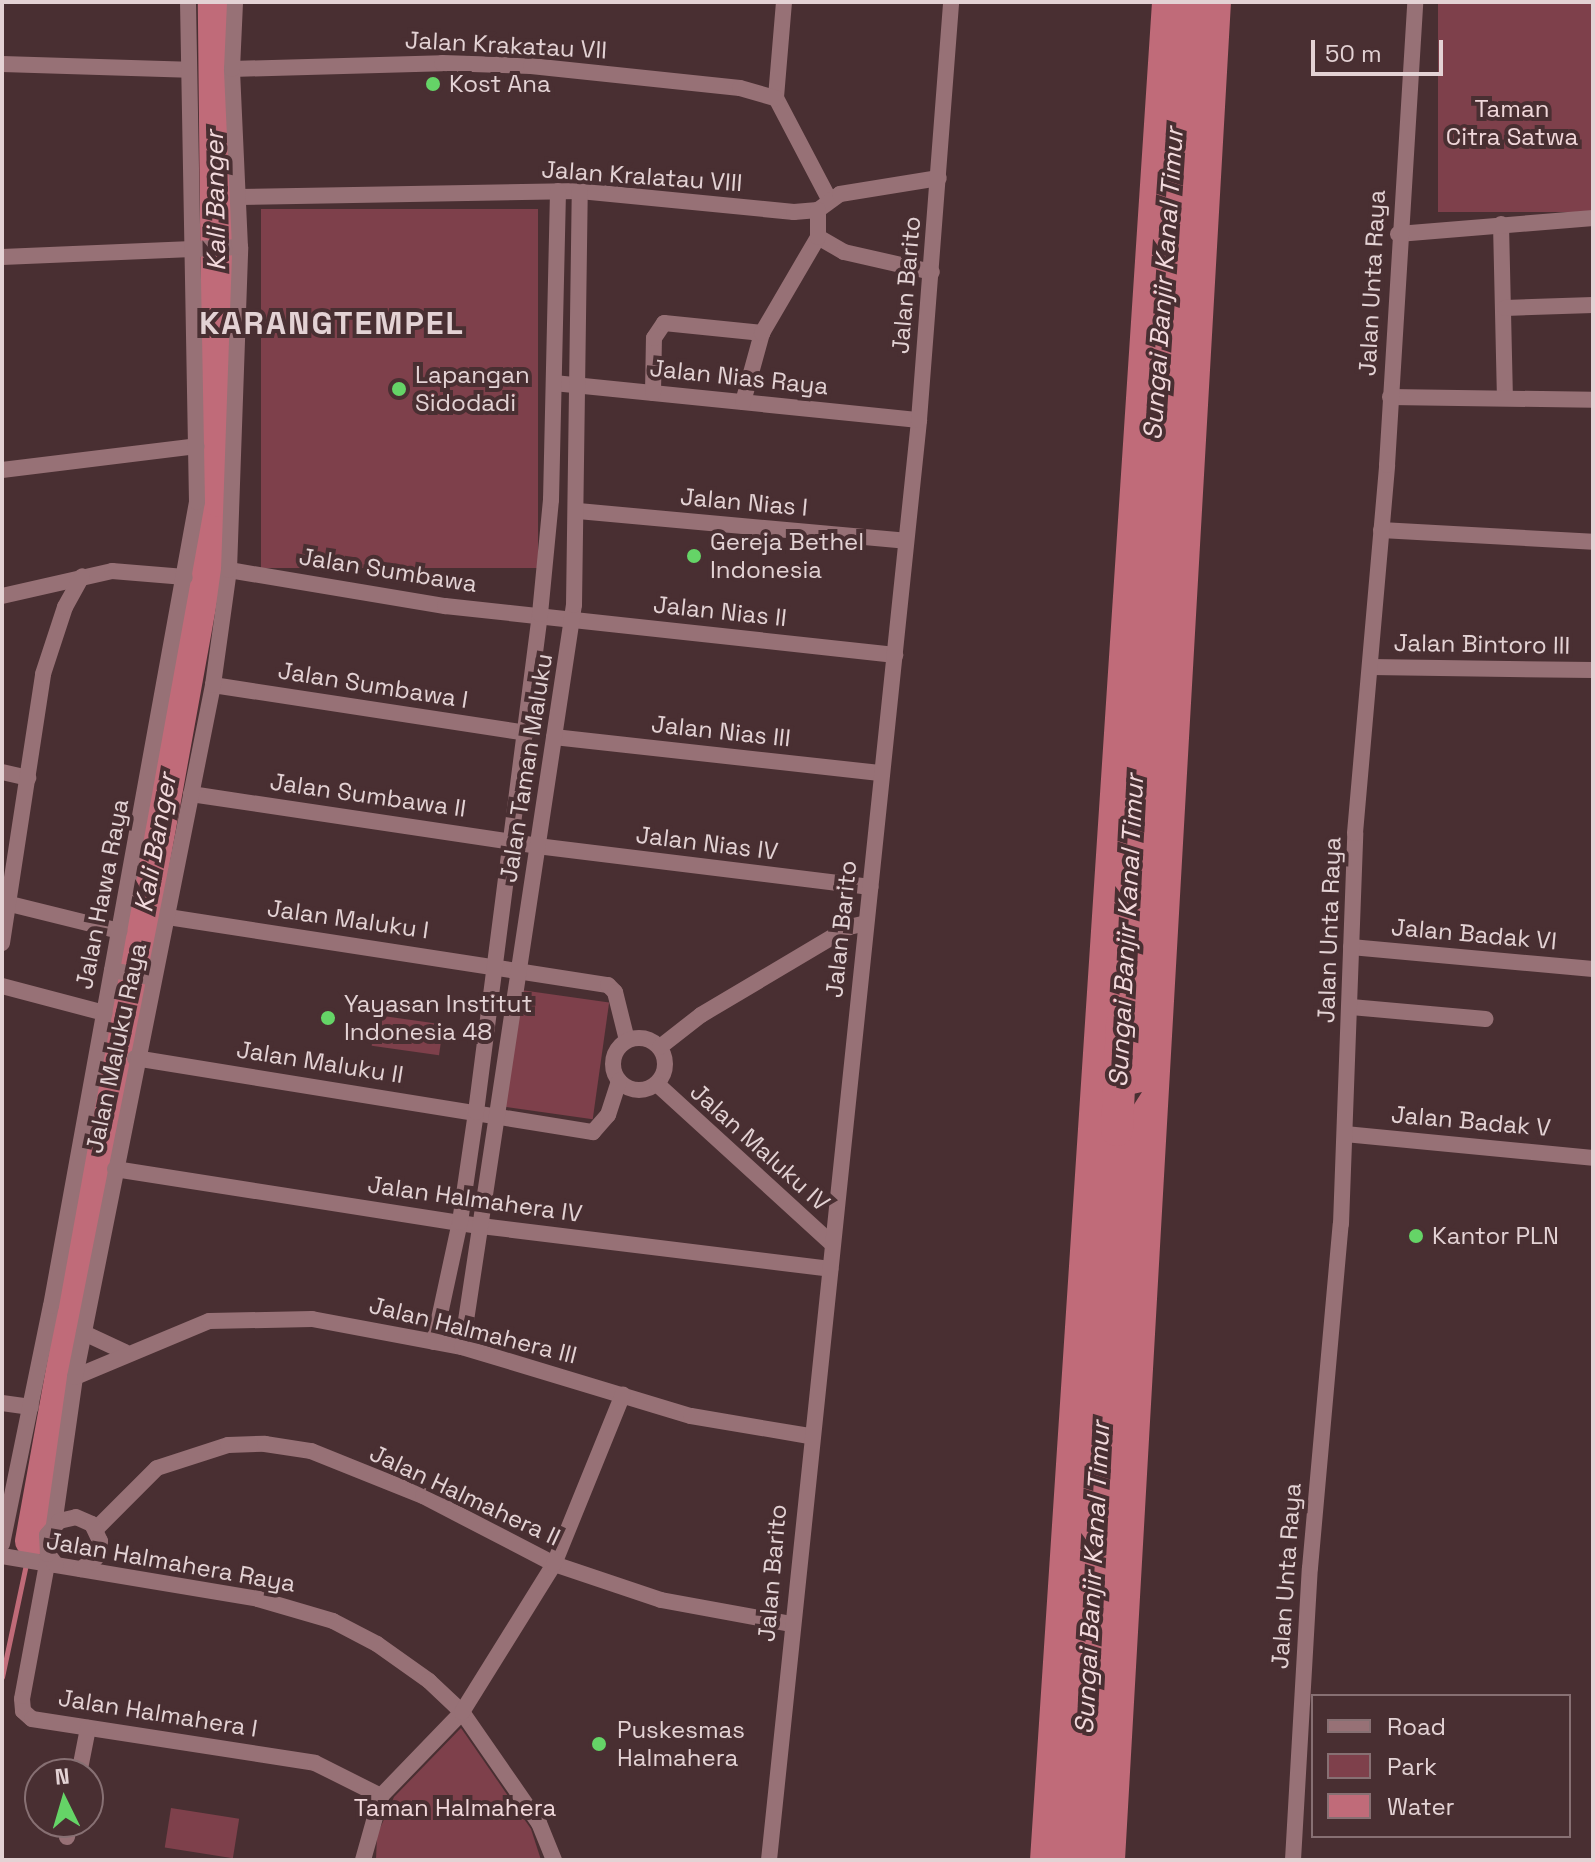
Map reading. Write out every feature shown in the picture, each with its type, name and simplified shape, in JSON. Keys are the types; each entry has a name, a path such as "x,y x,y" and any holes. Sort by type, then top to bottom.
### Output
{"street":[{"name":"Jalan Hawa Raya","path":"2,1544 31,1407 104,1013 116,971 119,931 197,502 196,247 188,2"},
{"name":"Jalan Maluku Raya","path":"47,1564 46,1548 54,1525 75,1377 149,977 168,917 213,685 229,570 238,247 232,69 235,2"},
{"path":"743,402 762,333 818,237 824,205 776,98 784,2"},
{"name":"Jalan Barito","path":"769,1860 809,1436 830,1269 919,420 951,2"},
{"name":"Jalan Unta Raya","path":"1293,1860 1345,1134 1351,947 1415,2"},
{"name":"Jalan Krakatau VII","path":"232,69 397,63 531,66 740,88 776,98"},
{"path":"2,64 188,70"},
{"name":"Jalan Kralatau VIII","path":"238,197 580,191 824,205 939,178"},
{"name":"Jalan Taman Maluku","path":"434,1342 460,1222 497,965 540,614 554,383 558,191"},
{"name":"Jalan Taman Maluku","path":"462,1347 572,618 578,511 580,191"},
{"path":"1398,234 1593,218"},
{"path":"1501,224 1505,398"},
{"path":"818,237 844,252 932,272"},
{"path":"2,257 238,247"},
{"path":"1505,308 1593,305"},
{"path":"653,393 654,338 664,323 762,333"},
{"name":"Jalan Nias Raya","path":"554,383 919,420"},
{"path":"1390,397 1593,400"},
{"path":"2,470 197,446"},
{"name":"Jalan Nias I","path":"578,511 906,541"},
{"path":"1381,530 1593,542"},
{"name":"Jalan Sumbawa","path":"229,570 445,606 540,614"},
{"path":"2,596 112,571 185,577"},
{"path":"2,943 5,903 43,674 65,607 82,576"},
{"name":"Jalan Nias II","path":"540,614 895,655"},
{"name":"Jalan Bintoro III","path":"1371,667 1593,670"},
{"name":"Jalan Sumbawa I","path":"213,685 526,733"},
{"name":"Jalan Nias III","path":"554,737 882,773"},
{"path":"2,772 28,778"},
{"name":"Jalan Sumbawa II","path":"191,794 537,846"},
{"name":"Jalan Nias IV","path":"537,846 870,887"},
{"path":"5,903 119,931"},
{"name":"Jalan Maluku I","path":"168,917 497,965 612,987 627,1040"},
{"path":"660,1047 701,1015 849,927 866,923"},
{"name":"Jalan Badak VI","path":"1351,947 1593,969"},
{"path":"116,971 149,977"},
{"path":"2,986 104,1013"},
{"path":"1351,1007 1485,1019"},
{"path":"498,1116 597,1131 608,1115 619,1081 614,1055 627,1040 648,1039 660,1047 665,1073 657,1084 644,1091 619,1081"},
{"name":"Jalan Maluku II","path":"135,1058 498,1116"},
{"name":"Jalan Maluku IV","path":"657,1084 832,1244"},
{"name":"Jalan Badak V","path":"1345,1134 1593,1158"},
{"name":"Jalan Halmahera IV","path":"115,1169 481,1226 830,1269"},
{"name":"Jalan Halmahera III","path":"75,1377 125,1352 227,1317 312,1319 462,1347 691,1416 809,1436"},
{"path":"84,1333 125,1352"},
{"path":"363,1860 381,1796 462,1712 554,1564 623,1394"},
{"path":"2,1403 31,1407"},
{"name":"Jalan Halmahera II","path":"96,1529 157,1468 216,1447 265,1444 311,1451 423,1496 554,1564 661,1600 792,1624"},
{"path":"54,1525 76,1517 96,1529 99,1553 81,1569"},
{"name":"Jalan Halmahera Raya","path":"10,1557 258,1599 333,1621 408,1664 462,1712 539,1823 554,1860"},
{"name":"Jalan Halmahera I","path":"47,1564 23,1711 32,1719 315,1763 381,1796"},
{"path":"82,1758 88,1728"}],"green space":[{"name":"Taman Citra Satwa","path":"1438,2 1593,2 1593,212 1438,212"},
{"name":"Lapangan Sidodadi","path":"261,209 538,209 538,568 261,568"},
{"path":"521,990 609,1002 593,1119 505,1107"},
{"path":"376,1015 443,1024 439,1055 372,1046"},
{"name":"Taman Halmahera","path":"461,1728 531,1829 541,1860 376,1860 377,1835 394,1797"},
{"path":"171,1808 239,1819 233,1858 165,1848"}],"water":[{"path":"1152,2 1231,2 1125,1860 1030,1860","holes":["1125,1044 1133,1094 1142,1092 1126,1117 1119,1094"]}],"waterway":[{"name":"Kali Banger","path":"31,1541 219,501 214,2"},
{"name":"Sungai Banjir Kanal Timur","path":"1117,1130 1122,1024"},
{"name":"Kali Banger","path":"2,1677 31,1541"}],"place":[{"name":"Kost Ana","path":"433,84"},
{"name":"Lapangan Sidodadi","path":"399,389"},
{"name":"Gereja Bethel Indonesia","path":"694,556"},
{"name":"Yayasan Institut Indonesia 48","path":"328,1018"},
{"name":"Kantor PLN","path":"1416,1236"},
{"name":"Puskesmas Halmahera","path":"599,1744"}],"district":[{"name":"KARANGTEMPEL","path":"332,323"}]}
